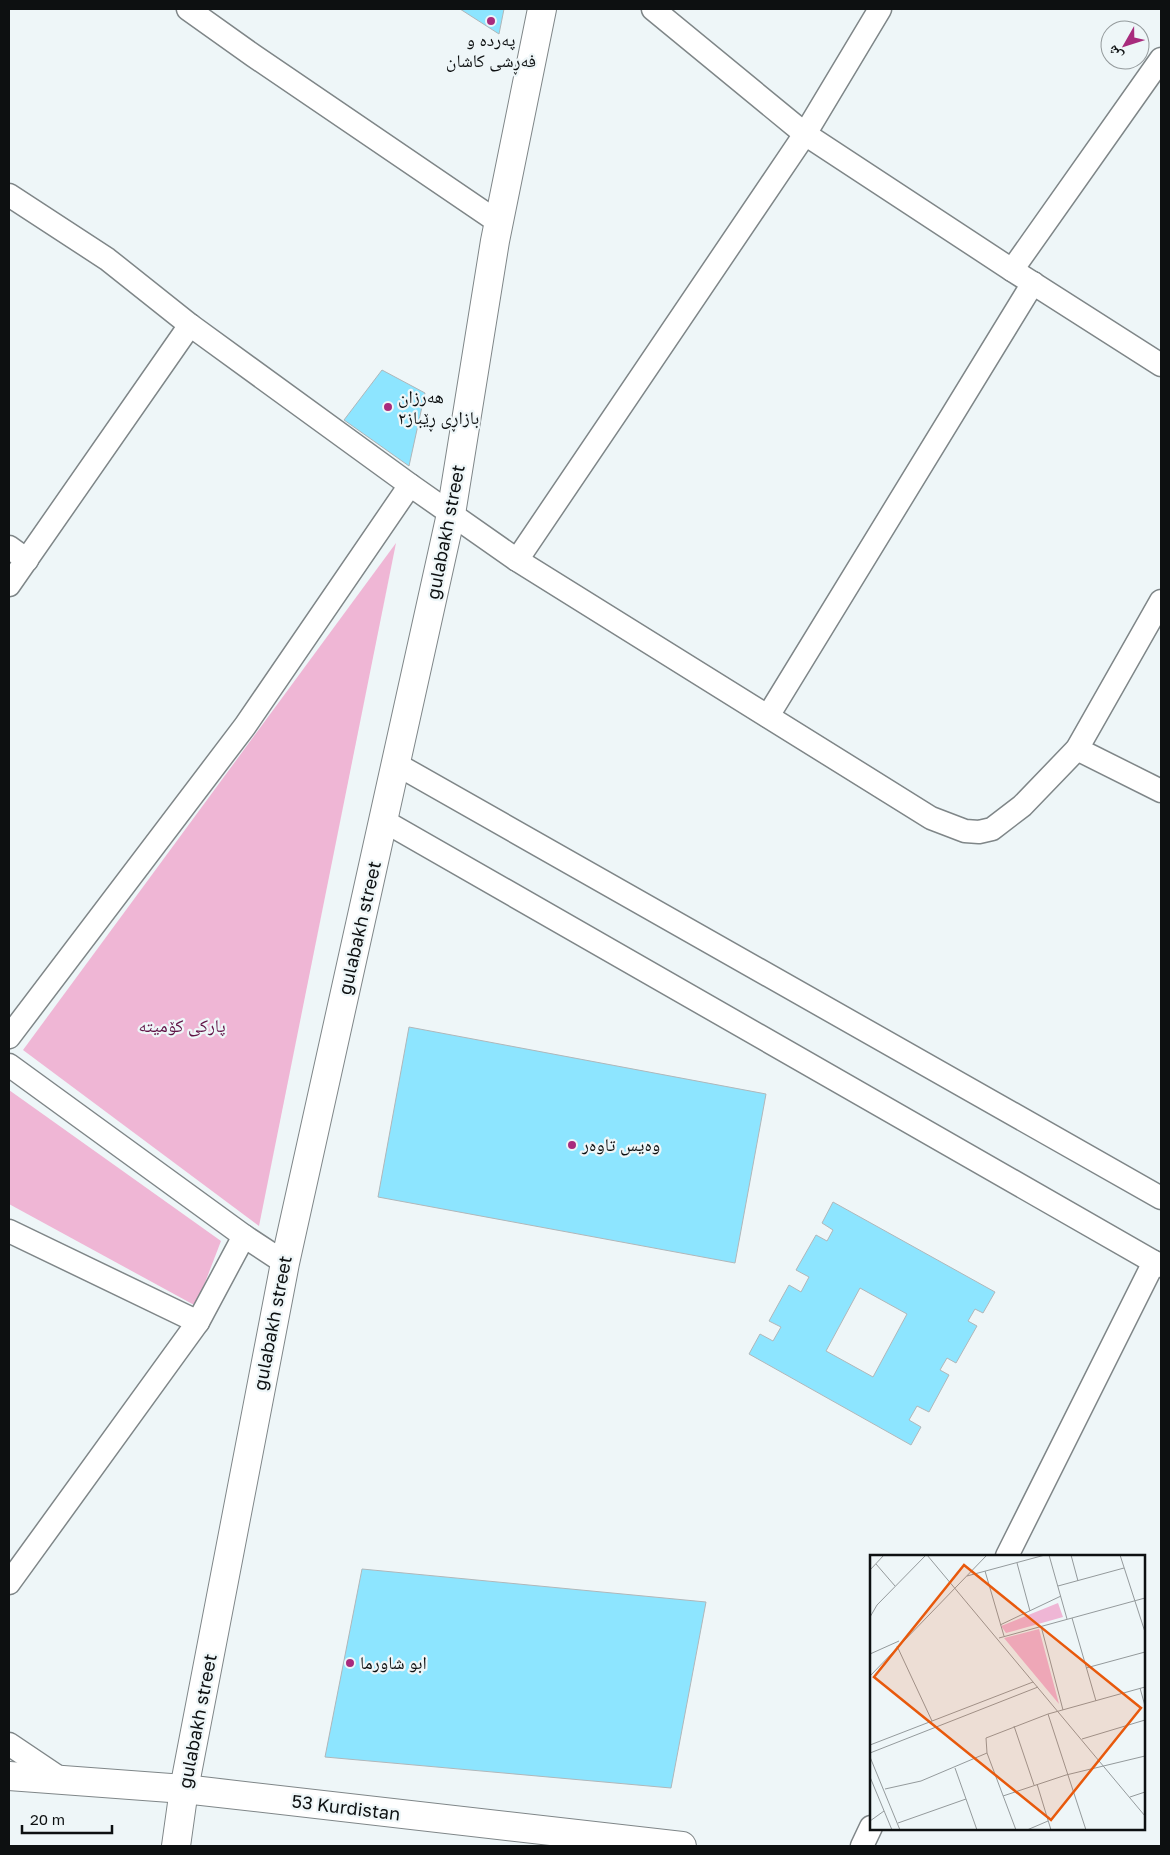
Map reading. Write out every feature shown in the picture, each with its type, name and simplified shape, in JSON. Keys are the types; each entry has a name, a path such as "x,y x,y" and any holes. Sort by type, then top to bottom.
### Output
{"street":[{"path":"188,9 498,222"},
{"name":"gulabakh street","path":"176,1846 184,1789 285,1263 452,514 498,222 542,9"},
{"path":"653,9 805,134 1161,365"},
{"path":"517,560 805,134 880,9"},
{"path":"1012,270 1161,59"},
{"path":"9,195 106,259 190,325 410,485 517,560 931,818 964,831 979,832 992,828 1006,819 1022,806 1077,749 1161,601"},
{"path":"768,716 1033,283"},
{"path":"9,585 190,325"},
{"path":"9,1037 245,726 410,485"},
{"path":"9,547 27,560"},
{"path":"1077,749 1161,791"},
{"path":"396,764 1161,1198"},
{"path":"384,821 1158,1264 1008,1555"},
{"path":"9,1065 244,1236 285,1263"},
{"path":"9,1231 198,1322"},
{"path":"9,1582 198,1322 244,1236"},
{"path":"9,1744 64,1781"},
{"name":"53 Kurdistan","path":"9,1776 184,1789 682,1846"},
{"path":"862,1846 870,1829"}],"green space":[{"name":"پارکی کۆمیتە","path":"396,543 259,1226 23,1050"},
{"path":"9,1090 221,1241 196,1306 9,1204"}],"building":[{"name":"پەردە و فەڕشی کاشان","path":"460,9 504,9 499,34"},
{"name":"هەرزان بازاڕی ڕێباز٢","path":"382,370 425,393 409,466 344,420"},
{"name":"وەیس تاوەر","path":"409,1027 766,1094 735,1263 378,1197"},
{"path":"833,1202 995,1292 983,1313 975,1309 968,1321 977,1326 956,1363 947,1358 940,1370 949,1375 929,1412 917,1406 909,1420 921,1427 911,1445 749,1354 760,1334 773,1341 781,1327 769,1321 789,1285 801,1292 809,1277 796,1270 816,1235 827,1241 833,1230 822,1223","holes":["860,1288 907,1314 873,1377 826,1351"]},
{"path":"362,1569 706,1602 671,1788 325,1757"}],"place":[{"name":"پەردە و فەڕشی کاشان","path":"491,21"},
{"name":"هەرزان بازاڕی ڕێباز٢","path":"388,407"},
{"name":"وەیس تاوەر","path":"572,1145"},
{"name":"ابو شاورما","path":"350,1663"}]}
